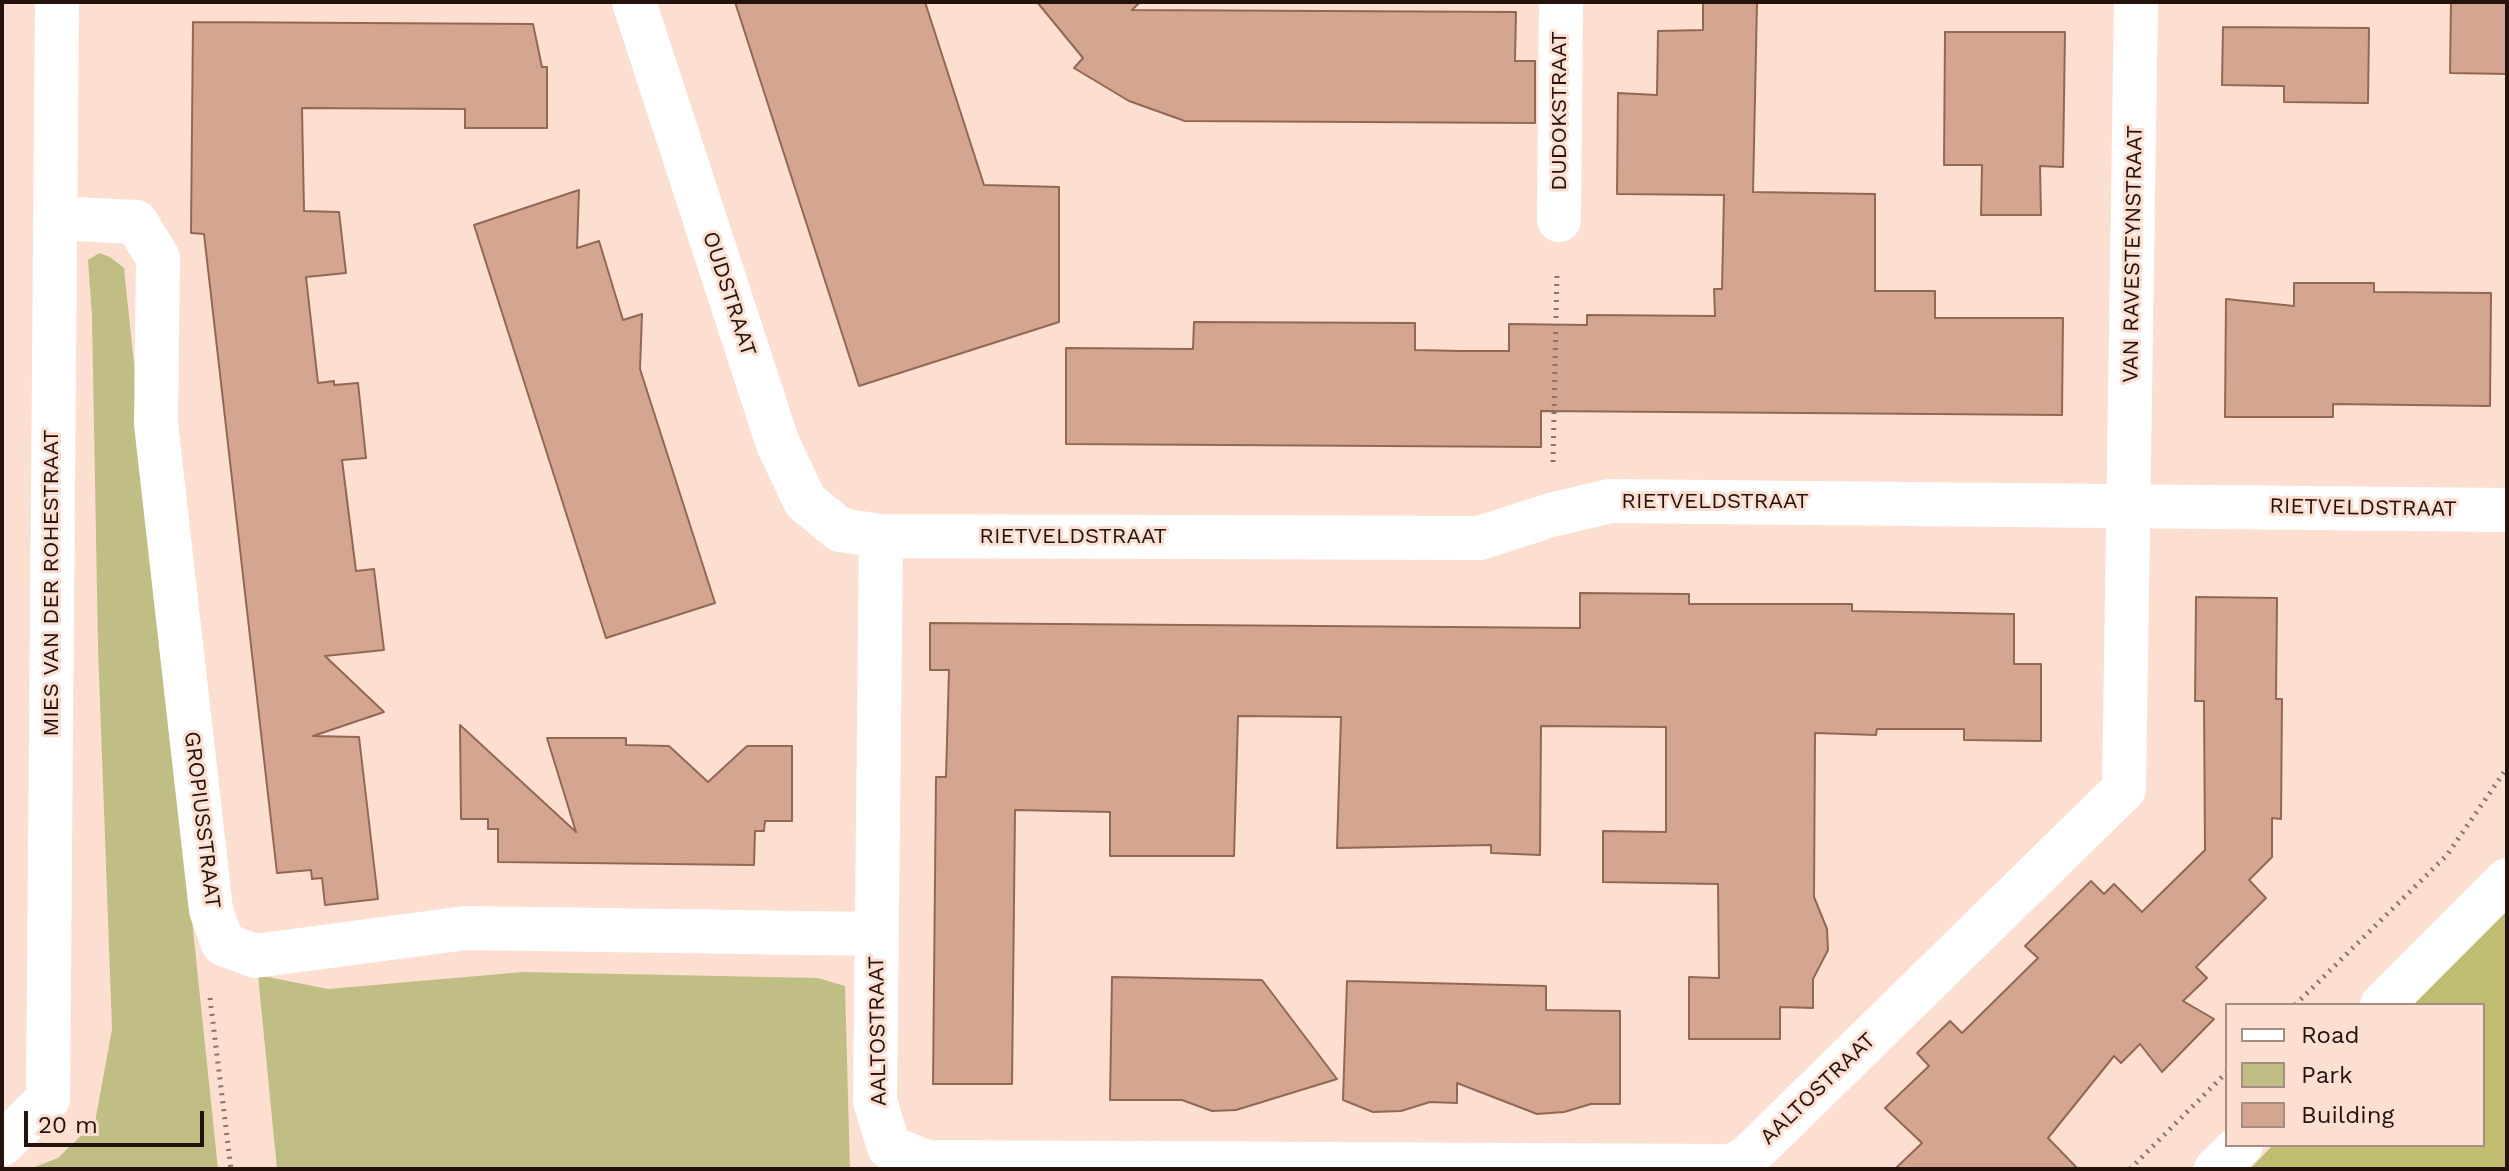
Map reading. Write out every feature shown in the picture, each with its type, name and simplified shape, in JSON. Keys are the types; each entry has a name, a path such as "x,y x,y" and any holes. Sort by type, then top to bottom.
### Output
{"street":[{"name":"MIES VAN DER ROHESTRAAT","path":"2,1144 48,1099 57,2"},
{"name":"OUDSTRAAT","path":"634,2 778,444 805,501 840,530 881,536"},
{"name":"DUDOKSTRAAT","path":"1559,220 1561,2"},
{"name":"VAN RAVESTEYNSTRAAT","path":"2129,505 2136,2"},
{"name":"GROPIUSSTRAAT","path":"55,218 136,222 158,258 156,424 211,910 223,944"},
{"name":"RIETVELDSTRAAT","path":"881,536 1480,538 1551,515 1610,501 2507,510"},
{"name":"AALTOSTRAAT","path":"881,536 875,1101 889,1147 926,1162 1732,1166 1747,1158 2124,789 2129,505"},
{"path":"2384,1003 2507,880"},
{"path":"223,944 255,956 466,928 877,934"},
{"path":"2216,1169 2239,1147"}],"path":[{"path":"1551,515 1559,220"},
{"path":"2297,1003 2447,855 2507,768"},
{"path":"223,944 208,983 231,1169"},
{"path":"2130,1169 2225,1074"}],"green space":[{"path":"99,253 124,268 218,1169 32,1168 58,1158 95,1122 112,1029 88,260"},
{"path":"523,972 818,978 845,986 850,1169 277,1169 258,975 328,989"}],"shaded area":[{"path":"2507,904 2507,1169 2250,1169 2271,1147 2485,1147 2485,1003 2411,1003"}],"building":[{"path":"735,2 925,2 984,185 1059,187 1059,322 859,386"},
{"path":"1037,2 1140,2 1132,10 1516,12 1515,61 1535,61 1535,123 1185,121 1129,101 1074,68 1083,58"},
{"path":"1703,2 1757,2 1753,192 1875,194 1875,291 1935,291 1935,318 2063,318 2062,415 1541,411 1541,447 1066,444 1066,348 1193,349 1194,322 1415,323 1415,350 1509,351 1509,324 1587,325 1587,315 1715,316 1714,289 1722,289 1724,195 1617,194 1618,93 1657,95 1658,31 1703,30"},
{"path":"2451,2 2507,2 2507,74 2450,73"},
{"path":"193,22 533,24 542,67 547,67 547,128 465,128 465,109 302,108 304,211 339,212 346,273 306,277 318,383 358,383 366,458 342,460 356,571 374,569 384,650 325,656 384,712 313,736 359,737 378,899 325,905 322,878 312,879 311,870 277,873 204,234 191,233"},
{"path":"2223,27 2369,28 2368,103 2284,102 2284,86 2222,85"},
{"path":"1945,32 2065,32 2063,167 2040,166 2041,215 1981,215 1982,165 1944,165"},
{"path":"579,190 577,248 599,241 623,320 642,314 640,369 715,603 606,638 474,225"},
{"path":"2294,283 2374,283 2374,292 2491,293 2490,406 2333,404 2333,417 2225,417 2226,299 2294,306"},
{"path":"1580,593 1689,594 1689,604 1852,604 1852,611 2014,614 2014,664 2041,664 2041,741 1964,740 1964,729 1877,729 1876,735 1815,733 1814,897 1827,929 1828,950 1813,979 1813,1008 1780,1007 1780,1039 1689,1039 1689,977 1719,978 1718,884 1603,882 1603,831 1666,832 1666,727 1541,726 1540,855 1491,853 1491,845 1337,848 1341,717 1238,716 1234,856 1110,856 1110,812 1015,810 1012,1084 933,1084 936,777 946,777 949,670 930,670 930,623 1580,628"},
{"path":"2196,597 2277,598 2276,699 2282,699 2281,819 2272,818 2272,857 2249,880 2266,898 2196,967 2207,978 2183,1001 2214,1019 2162,1072 2140,1044 2121,1063 2114,1056 2048,1138 2078,1169 1895,1169 1922,1143 1885,1108 1929,1066 1917,1053 1950,1021 1962,1033 2038,958 2025,946 2091,881 2104,894 2114,884 2142,912 2205,850 2204,701 2195,701"},
{"path":"460,725 576,832 547,738 626,738 626,745 669,746 708,782 747,746 792,746 792,821 765,821 764,831 755,831 754,865 498,862 498,829 488,829 488,819 461,819"},
{"path":"1112,977 1262,980 1337,1079 1236,1110 1212,1111 1182,1100 1110,1100"},
{"path":"1347,981 1546,986 1546,1010 1620,1011 1620,1104 1591,1104 1564,1112 1537,1114 1457,1083 1457,1103 1430,1102 1401,1111 1373,1112 1343,1100"}]}
